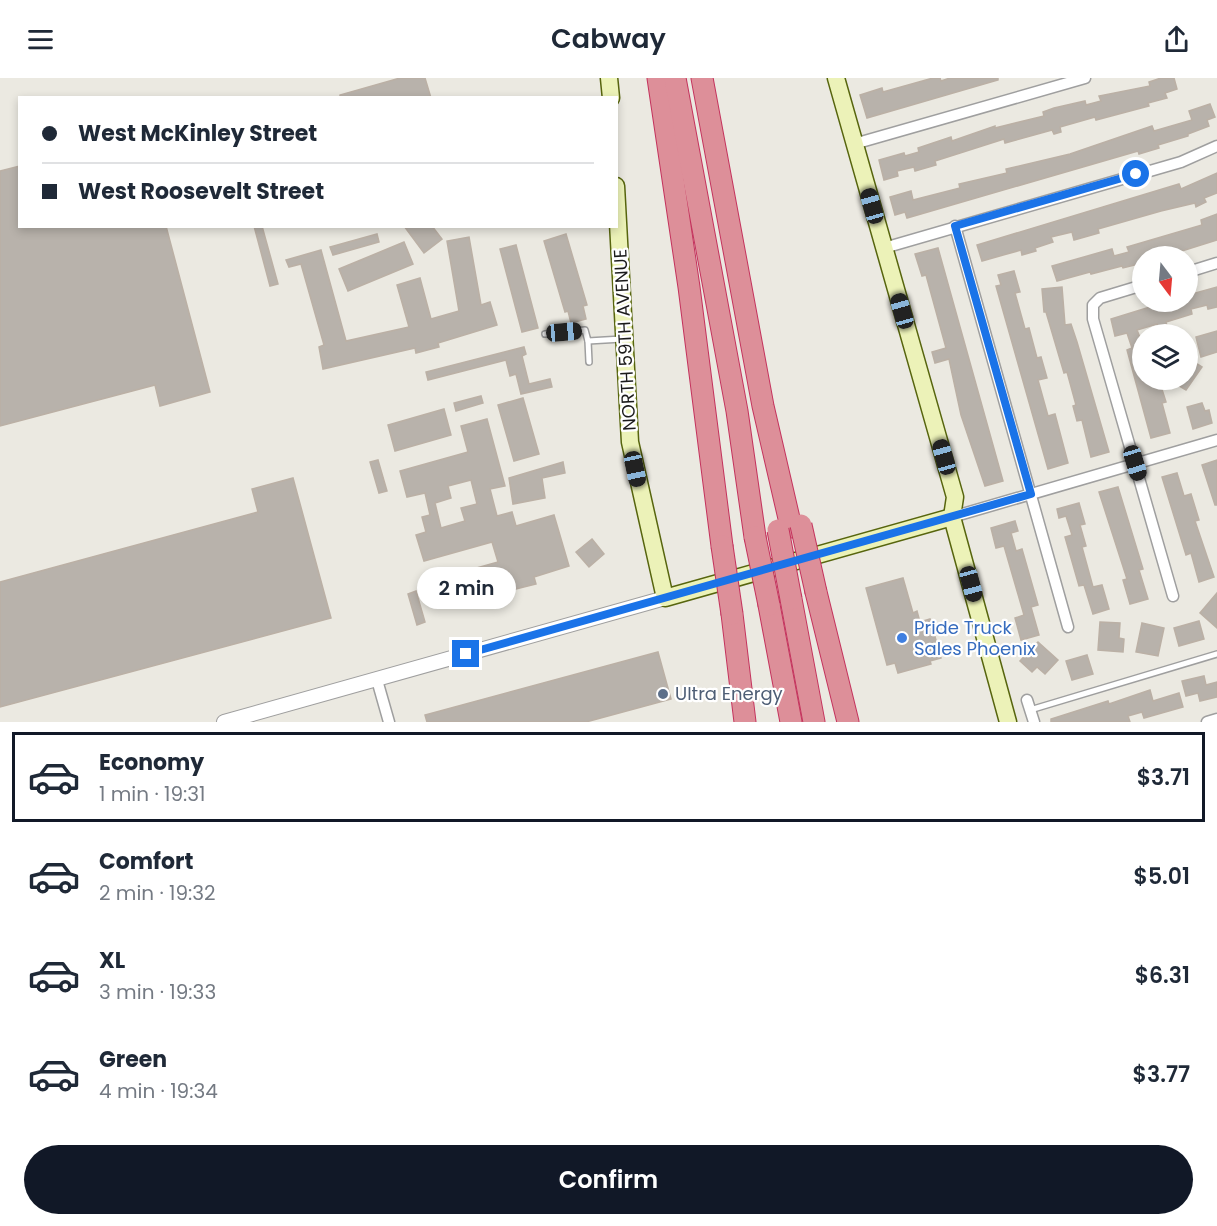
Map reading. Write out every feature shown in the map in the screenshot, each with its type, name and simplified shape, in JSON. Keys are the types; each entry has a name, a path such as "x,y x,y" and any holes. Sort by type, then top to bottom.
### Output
{"highway":[{"path":"658,78 689,287 745,722"},
{"path":"675,78 736,411 778,531"},
{"path":"702,78 763,406 778,531 814,722"},
{"path":"791,722 792,598"},
{"path":"792,598 803,722"},
{"path":"792,598 836,722"},
{"path":"792,598 848,722"}],"main road":[{"path":"609,78 611,96"},
{"path":"836,78 955,497 952,517 1008,722"},
{"name":"NORTH 59TH AVENUE","path":"618,224 630,442 665,598"},
{"path":"665,598 952,517"}],"street":[{"path":"854,144 1085,78"},
{"path":"884,248 1181,162 1217,146"},
{"path":"955,226 1068,627"},
{"path":"1198,269 1217,263"},
{"path":"1132,288 1100,298 1093,305 1093,319 1173,596"},
{"path":"952,517 1217,440"},
{"path":"224,722 665,598"},
{"path":"377,680 389,722"},
{"path":"1029,705 1034,722"},
{"path":"1207,722 1217,719"}],"lane":[{"path":"545,334 585,330 589,362"},
{"path":"588,341 624,339"},
{"path":"1029,705 1217,654"}],"building":[{"path":"400,78 425,78 430,96 340,96"},
{"path":"940,78 941,81 950,78 998,78 998,80 867,118 860,95 882,88 883,92"},
{"path":"1161,78 1174,78 1177,89 1165,93 1167,98 1148,103 1149,106 1060,127 1061,132 1054,134 1052,130 1005,143 1004,139 935,161 936,165 915,171 914,167 897,171 898,176 884,180 879,160 904,153 905,156 919,152 918,148 951,137 952,141 995,126 995,128 1044,116 1043,112 1054,108 1085,101 1086,105 1101,101 1099,96 1150,86 1149,82"},
{"path":"1210,104 1215,117 1207,120 1209,126 1188,134 1188,136 1158,145 1159,148 1139,154 1138,151 907,218 905,212 895,215 890,197 911,191 913,200 960,188 959,184 1007,173 1006,169 1070,154 1152,126 1154,131 1192,120 1189,111"},
{"path":"18,166 18,228 167,228 210,392 160,406 155,385 0,426 0,171"},
{"path":"1217,173 1217,193 1204,198 1206,202 1196,207 1195,203 1161,211 1098,229 1099,233 1074,240 1072,232 1051,237 1053,242 1035,248 1036,251 1022,255 1021,250 982,261 977,245 1179,184 1181,189"},
{"path":"1217,214 1217,240 1198,246 1132,246 1132,266 1091,274 1090,272 1057,281 1052,266 1112,249 1114,256 1129,252 1127,247 1202,225 1201,220"},
{"path":"255,228 263,228 278,284 270,286"},
{"path":"405,228 434,228 442,239 424,253"},
{"path":"377,234 379,242 333,255 330,247"},
{"path":"566,234 587,305 583,306 586,319 571,323 568,311 565,312 544,241"},
{"path":"469,237 481,305 490,302 497,325 438,343 439,347 416,353 415,348 323,369 319,347 324,345 301,264 289,267 286,260 321,250 346,341 409,327 397,285 420,278 431,319 459,311 447,241"},
{"path":"404,242 413,264 348,291 339,269"},
{"path":"516,245 538,328 522,332 500,249"},
{"path":"938,248 1003,481 985,486 961,415 949,359 935,363 932,352 946,348 926,275 922,276 915,254"},
{"path":"1014,271 1020,292 1015,293 1025,329 1029,328 1037,358 1041,357 1047,378 1038,380 1048,416 1055,414 1068,463 1048,469 996,286 1001,285 998,275"},
{"path":"1062,287 1065,325 1071,324 1109,452 1091,457 1082,420 1077,421 1073,406 1076,405 1067,372 1064,373 1046,312 1044,312 1042,289"},
{"path":"1217,287 1217,307 1208,309 1207,305 1198,307 1198,292"},
{"path":"1134,312 1192,312 1192,314 1166,322 1166,324 1132,324 1132,348 1127,333 1115,336 1111,319"},
{"path":"1217,331 1217,352 1201,357 1198,336"},
{"path":"524,347 526,354 522,356 529,384 550,379 552,387 521,394 516,374 510,376 506,360 428,380 426,372"},
{"path":"1132,348 1132,368 1127,350"},
{"path":"1138,390 1162,390 1166,402 1162,403 1170,433 1151,438"},
{"path":"481,396 483,403 456,411 454,403"},
{"path":"523,398 539,454 514,461 498,405"},
{"path":"1202,403 1205,411 1209,410 1212,423 1193,429 1187,407"},
{"path":"444,409 451,435 395,451 388,425"},
{"path":"487,419 505,486 490,489 497,516 512,512 516,526 554,515 569,566 534,577 536,584 504,592 503,589 437,607 432,587 457,580 455,574 498,562 492,542 424,561 416,535 426,532 422,517 430,515 425,493 407,497 400,471 468,452 461,426","holes":["471,480 477,504 461,508 465,521 441,528 435,503 451,498 448,486"]},
{"path":"378,460 387,491 379,493 370,462"},
{"path":"1217,460 1217,505 1215,505 1202,465"},
{"path":"563,462 565,473 542,478 545,498 513,504 509,478"},
{"path":"1177,473 1184,496 1191,494 1199,520 1195,521 1214,577 1199,582 1191,553 1186,555 1162,477"},
{"path":"293,478 331,618 0,707 0,582 258,512 252,489"},
{"path":"1118,487 1143,569 1139,570 1148,599 1130,604 1123,580 1127,579 1099,492"},
{"path":"1079,503 1085,524 1080,525 1086,546 1082,547 1093,587 1102,585 1109,609 1093,614 1084,585 1079,586 1065,537 1072,535 1066,516 1059,518 1057,509"},
{"path":"1015,521 1018,531 1011,533 1016,551 1022,549 1038,605 1031,607 1039,635 1021,640 1015,618 1024,615 1004,546 996,548 991,528"},
{"path":"592,539 604,554 589,567 576,552"},
{"name":"Pride Truck Sales Phoenix","path":"903,578 913,613 917,611 920,622 930,619 941,658 930,661 931,664 898,673 895,663 887,665 866,588"},
{"path":"416,591 425,622 417,625 408,594"},
{"path":"1217,593 1217,628 1200,613"},
{"path":"1199,621 1204,639 1179,646 1174,628"},
{"path":"1100,622 1120,623 1119,638 1124,639 1123,652 1098,650"},
{"path":"1142,623 1164,628 1158,656 1136,652"},
{"path":"1038,642 1058,660 1045,674 1037,667 1032,672 1020,661"},
{"path":"658,652 671,699 586,722 427,722 425,715"},
{"path":"1087,655 1093,674 1072,680 1066,661"},
{"path":"1204,676 1206,685 1217,682 1217,697 1200,701 1198,693 1186,696 1182,681"},
{"path":"1150,690 1153,701 1179,693 1183,707 1144,718 1142,712 1128,716 1130,722 1051,722 1051,719 1108,701 1109,704"}],"place":[{"name":"Pride Truck Sales Phoenix","path":"902,638"},
{"name":"Ultra Energy","path":"663,694"}],"route":[{"path":"466,654 1031,494 955,226 1136,174"}]}
